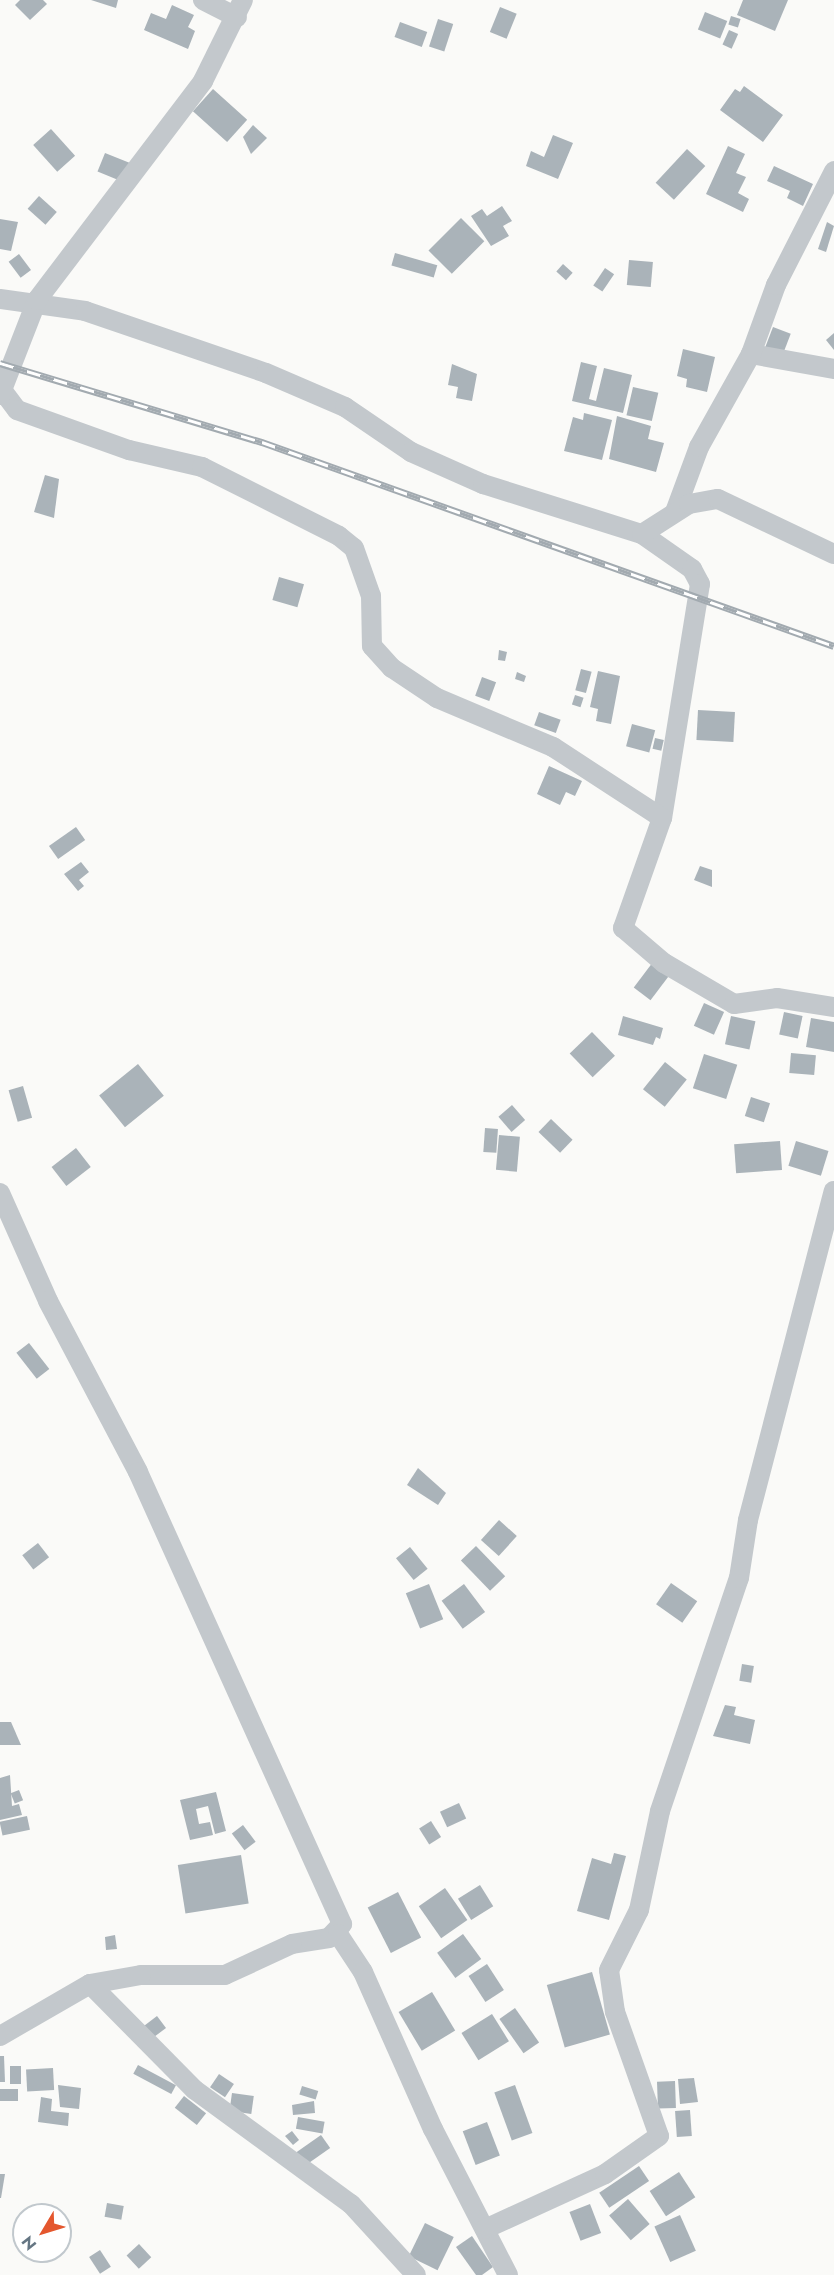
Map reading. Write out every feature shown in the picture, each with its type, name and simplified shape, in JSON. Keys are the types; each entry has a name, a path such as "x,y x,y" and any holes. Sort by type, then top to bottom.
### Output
{"street":[{"path":"203,0 240,8 203,81 37,300 1,392 17,410 129,450 202,467 339,536 354,548 371,596 372,646 392,668 438,699 553,747 662,818"},
{"path":"675,512 699,447 751,354 776,285 834,171"},
{"path":"0,299 37,300 85,311 266,373 345,407 411,452 483,484 642,534 692,569 700,584 662,818 624,921 630,937 734,1004 777,998 834,1007"},
{"path":"751,354 834,369"},
{"path":"642,534 675,512 718,499 834,554"},
{"path":"485,2229 605,2174 659,2136 615,2012 609,1970 639,1910 660,1811 739,1578 748,1520 834,1191"},
{"path":"0,1193 48,1301 138,1472 327,1889 342,1924 338,1934"},
{"path":"338,1934 363,1972 506,2274"},
{"path":"0,2036 90,1984 141,1975 208,1978 292,1944 338,1934"},
{"path":"90,1984 195,2090 351,2204 416,2275"}],"building":[{"path":"20,0 43,0 47,4 30,20 15,5"},
{"path":"91,0 118,0 116,8"},
{"path":"743,0 788,0 775,31 737,15"},
{"path":"172,5 194,15 188,27 195,31 188,49 144,30 151,13 166,19"},
{"path":"500,7 517,14 507,39 490,32"},
{"path":"705,12 727,21 720,39 698,30"},
{"path":"731,16 741,19 738,28 728,25"},
{"path":"438,19 453,24 444,52 429,47"},
{"path":"400,22 427,32 422,47 395,37"},
{"path":"729,30 738,34 732,49 722,45"},
{"path":"744,86 783,115 763,142 720,110 735,89 740,92"},
{"path":"213,89 247,120 227,142 193,111"},
{"path":"253,125 267,138 251,154 243,137"},
{"path":"51,129 75,156 57,172 33,145"},
{"path":"553,135 573,143 558,179 526,166 531,151 544,157"},
{"path":"728,146 745,154 736,173 746,177 738,193 749,199 743,212 706,194"},
{"path":"687,149 705,166 674,200 656,183"},
{"path":"105,153 130,163 123,182 98,172"},
{"path":"774,166 813,184 803,206 787,198 790,191 767,181"},
{"path":"39,196 57,212 45,225 28,209"},
{"path":"502,206 512,221 503,226 509,236 491,246 471,216 482,209 487,216"},
{"path":"461,218 484,241 452,274 428,251"},
{"path":"0,219 18,222 11,251 0,249"},
{"path":"827,222 834,226 826,252 818,249"},
{"path":"395,253 437,265 434,278 391,265"},
{"path":"19,254 31,270 21,278 9,262"},
{"path":"629,260 653,262 651,287 627,285"},
{"path":"563,264 573,273 566,280 556,271"},
{"path":"605,268 614,274 602,292 593,285"},
{"path":"773,327 791,334 782,355 765,348"},
{"path":"834,333 834,350 826,340"},
{"path":"683,349 715,357 707,392 686,387 687,379 677,376"},
{"path":"581,362 597,366 589,399 596,401 604,368 632,375 623,413 572,401"},
{"path":"452,364 477,374 472,401 456,398 458,387 448,385"},
{"path":"633,387 658,393 652,421 626,415"},
{"path":"584,413 612,420 602,460 564,451 573,417 583,420"},
{"path":"617,416 651,426 648,439 664,443 656,472 609,459"},
{"path":"45,475 59,479 54,518 34,512"},
{"path":"279,577 304,584 297,607 272,600"},
{"path":"499,650 507,652 505,661 498,660"},
{"path":"581,669 592,672 586,693 575,690"},
{"path":"598,671 620,676 611,724 596,721 598,709 590,707"},
{"path":"517,672 526,676 524,682 515,679"},
{"path":"482,677 496,682 489,701 475,696"},
{"path":"575,695 584,698 580,707 572,705"},
{"path":"698,710 735,712 733,742 696,740"},
{"path":"539,712 561,720 556,733 534,725"},
{"path":"632,724 655,730 649,752 626,746"},
{"path":"655,738 664,740 661,751 653,749"},
{"path":"549,766 582,781 575,796 566,792 560,805 537,794"},
{"path":"76,827 85,840 58,859 49,846"},
{"path":"81,862 89,872 79,880 84,886 78,891 64,874"},
{"path":"700,866 712,870 712,887 694,880"},
{"path":"653,962 670,975 651,1000 634,988"},
{"path":"704,1003 724,1012 714,1035 694,1026"},
{"path":"784,1012 803,1016 798,1038 779,1034"},
{"path":"623,1016 663,1028 660,1039 656,1037 653,1045 618,1035"},
{"path":"731,1016 755,1021 749,1050 725,1044"},
{"path":"811,1018 834,1022 834,1052 806,1047"},
{"path":"592,1032 615,1056 593,1077 570,1054"},
{"path":"791,1053 816,1055 814,1075 789,1073"},
{"path":"704,1054 737,1065 726,1099 693,1088"},
{"path":"665,1062 687,1080 665,1107 643,1089"},
{"path":"138,1064 164,1096 125,1127 99,1095"},
{"path":"23,1086 32,1118 18,1122 9,1090"},
{"path":"751,1097 770,1103 764,1122 745,1116"},
{"path":"512,1105 525,1120 512,1132 498,1117"},
{"path":"551,1119 573,1140 560,1153 538,1132"},
{"path":"485,1128 498,1129 496,1153 483,1152"},
{"path":"499,1135 520,1137 517,1172 496,1170"},
{"path":"780,1141 782,1170 736,1173 734,1144"},
{"path":"796,1141 829,1151 821,1176 788,1166"},
{"path":"76,1148 91,1167 66,1186 52,1167"},
{"path":"29,1343 49,1369 37,1379 16,1353"},
{"path":"418,1468 446,1493 438,1505 407,1485"},
{"path":"499,1520 517,1536 499,1556 481,1540"},
{"path":"38,1543 49,1557 33,1569 22,1555"},
{"path":"476,1546 505,1576 490,1591 461,1561"},
{"path":"410,1547 428,1569 414,1580 396,1558"},
{"path":"671,1583 697,1601 682,1623 656,1604"},
{"path":"429,1584 443,1619 420,1629 406,1593"},
{"path":"464,1584 485,1612 463,1629 442,1601"},
{"path":"742,1664 754,1666 751,1683 739,1681"},
{"path":"725,1705 736,1707 734,1715 755,1720 750,1744 713,1736"},
{"path":"0,1722 11,1722 21,1745 0,1745"},
{"path":"10,1775 12,1806 19,1804 22,1815 0,1820 0,1778"},
{"path":"19,1790 23,1800 15,1804 11,1793"},
{"path":"216,1792 226,1831 215,1834 208,1806 196,1809 199,1824 210,1822 213,1835 190,1840 180,1800"},
{"path":"459,1803 466,1818 447,1827 440,1812"},
{"path":"27,1816 30,1830 3,1836 0,1822"},
{"path":"431,1821 441,1837 429,1845 419,1828"},
{"path":"243,1825 256,1842 244,1850 232,1833"},
{"path":"614,1853 626,1856 609,1920 577,1911 592,1858 611,1864"},
{"path":"241,1855 249,1903 185,1913 178,1865"},
{"path":"480,1885 493,1906 471,1920 458,1899"},
{"path":"445,1888 467,1920 441,1938 419,1906"},
{"path":"398,1892 421,1937 391,1953 368,1907"},
{"path":"463,1934 481,1959 455,1978 437,1953"},
{"path":"115,1935 117,1949 106,1950 105,1937"},
{"path":"487,1964 504,1990 485,2002 469,1976"},
{"path":"592,1972 610,2034 565,2047 547,1985"},
{"path":"432,1992 455,2031 422,2051 399,2012"},
{"path":"515,2008 539,2042 524,2053 499,2019"},
{"path":"492,2014 509,2041 478,2060 461,2033"},
{"path":"157,2016 166,2028 153,2038 144,2026"},
{"path":"0,2056 4,2056 5,2082 0,2082"},
{"path":"138,2065 176,2085 171,2094 133,2074"},
{"path":"10,2066 21,2066 21,2084 10,2084"},
{"path":"53,2068 54,2090 27,2091 26,2069"},
{"path":"219,2074 234,2084 225,2097 210,2087"},
{"path":"694,2078 698,2102 680,2104 678,2079"},
{"path":"675,2081 676,2108 658,2109 657,2082"},
{"path":"58,2085 81,2088 79,2109 60,2107"},
{"path":"515,2085 532,2133 512,2140 494,2093"},
{"path":"302,2086 318,2091 316,2100 299,2095"},
{"path":"0,2089 18,2089 18,2101 0,2101"},
{"path":"232,2093 254,2096 251,2114 229,2111"},
{"path":"184,2096 206,2113 197,2125 175,2108"},
{"path":"41,2097 52,2099 51,2111 69,2113 68,2126 38,2122"},
{"path":"314,2101 315,2113 293,2115 292,2105"},
{"path":"690,2110 692,2136 677,2137 675,2111"},
{"path":"298,2117 325,2122 323,2134 296,2129"},
{"path":"487,2122 500,2156 476,2165 463,2131"},
{"path":"292,2131 299,2140 293,2145 285,2136"},
{"path":"321,2135 330,2148 306,2165 296,2152"},
{"path":"639,2166 649,2181 609,2208 599,2193"},
{"path":"679,2172 695,2197 666,2216 650,2191"},
{"path":"0,2174 5,2174 1,2198 0,2198"},
{"path":"628,2199 650,2224 631,2240 609,2215"},
{"path":"107,2203 124,2206 121,2220 105,2217"},
{"path":"590,2204 601,2233 581,2241 569,2212"},
{"path":"680,2215 696,2251 670,2262 654,2226"},
{"path":"425,2223 454,2237 438,2270 409,2256"},
{"path":"472,2236 493,2267 482,2275 476,2275 456,2247"},
{"path":"139,2244 151,2257 139,2269 127,2256"},
{"path":"100,2250 111,2267 100,2274 89,2257"}],"railway":[{"path":"0,363 262,442 834,646"}]}
